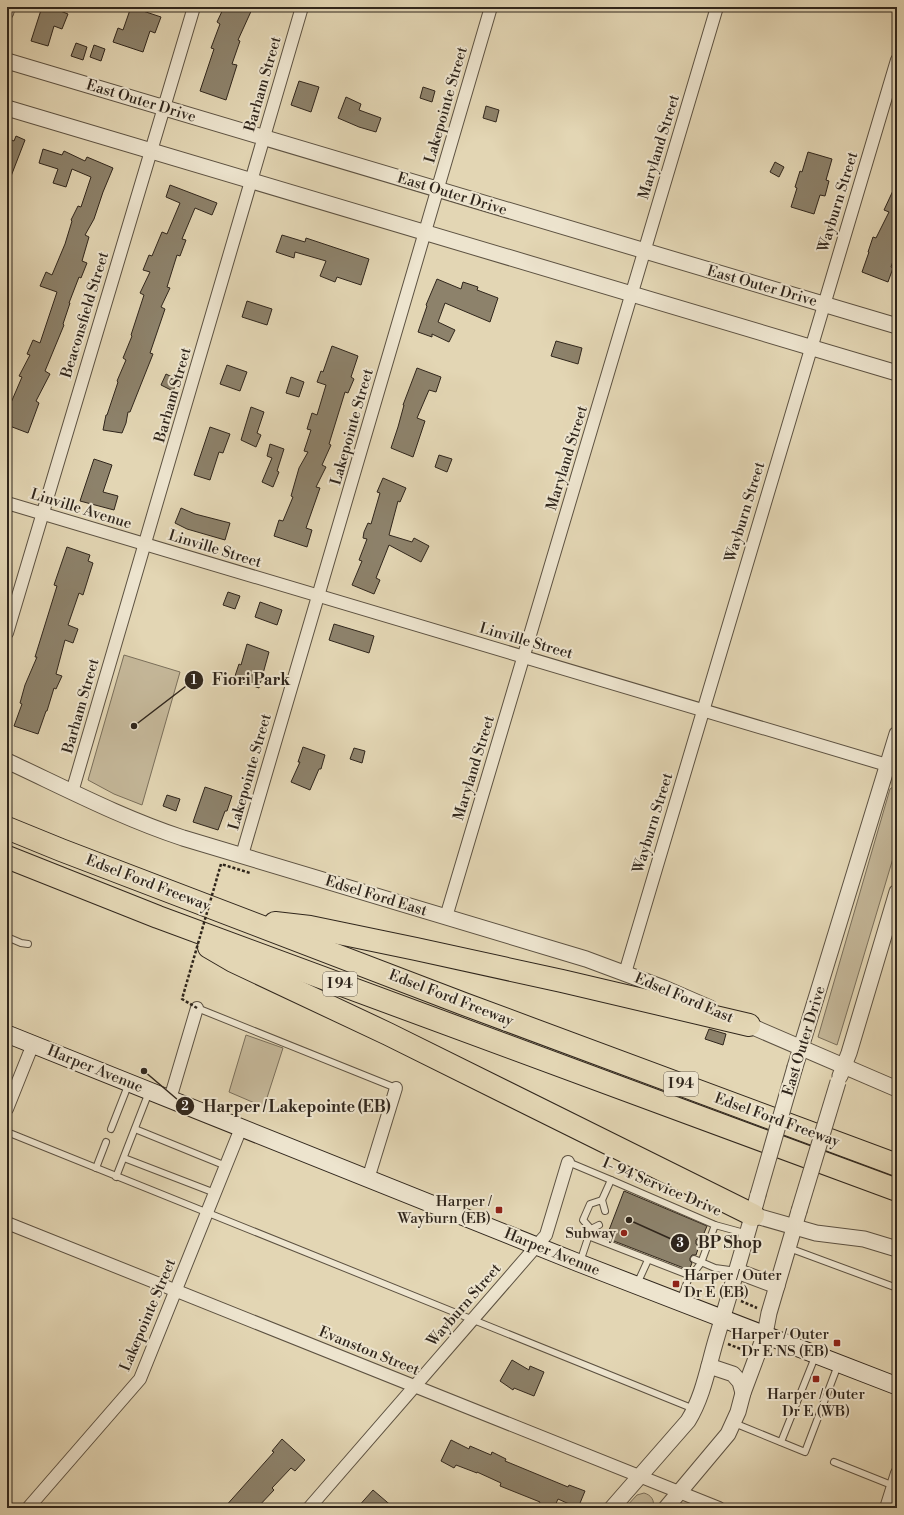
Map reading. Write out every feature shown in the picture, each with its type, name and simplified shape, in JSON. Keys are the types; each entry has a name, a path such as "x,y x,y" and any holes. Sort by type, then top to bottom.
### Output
{"highway":[{"name":"Edsel Ford Freeway","path":"7,828 61,850 479,1009 897,1164"},
{"name":"Edsel Ford Freeway","path":"7,857 158,917 897,1190"},
{"path":"158,917 233,961 388,1034 753,1215"},
{"path":"248,921 310,927 562,981 749,1025"}],"main road":[{"name":"Harper Avenue","path":"7,1034 579,1263 897,1386"}],"street":[{"path":"7,13 9,7"},
{"name":"Beaconsfield Street","path":"7,633 194,7"},
{"name":"Barham Street","path":"72,792 146,545 302,7"},
{"name":"Lakepointe Street","path":"242,855 491,7"},
{"name":"Maryland Street","path":"446,917 718,7"},
{"name":"East Outer Drive","path":"7,60 897,326"},
{"name":"Wayburn Street","path":"625,973 897,60"},
{"path":"7,108 897,373"},
{"name":"Linville Avenue","path":"7,503 146,545"},
{"name":"Linville Street","path":"146,545 892,766"},
{"name":"East Outer Drive","path":"612,1508 688,1421 695,1410 737,1271 795,1067 892,766 897,734"},
{"name":"Edsel Ford East","path":"7,760 121,815 154,828 586,959 625,973 664,988 897,1089"},
{"path":"666,1508 717,1450 734,1423 743,1393 765,1334 769,1313 799,1211 897,892"},
{"path":"170,1099 197,1008"},
{"path":"7,1109 33,1044"},
{"path":"368,1179 396,1088"},
{"name":"Lakepointe Street","path":"28,1508 140,1379 241,1128"},
{"name":"Wayburn Street","path":"309,1508 546,1235 568,1162"},
{"path":"753,1215 819,1234 864,1239 897,1249"},
{"name":"Evanston Street","path":"7,1223 719,1508"},
{"path":"737,1271 777,1286"},
{"path":"709,1366 736,1376 740,1382 743,1393"},
{"path":"886,1508 895,1487 897,1473"}],"lane":[{"path":"7,937 21,943 28,944"},
{"path":"197,1008 396,1088"},
{"path":"111,1129 129,1083"},
{"path":"116,1177 149,1091"},
{"path":"135,1129 226,1166"},
{"path":"7,1132 207,1214 474,1319 695,1410"},
{"path":"96,1168 106,1142"},
{"path":"124,1158 215,1193"},
{"name":"I- 94 Service Drive","path":"568,1162 611,1180 659,1203 715,1225 753,1215"},
{"path":"605,1211 602,1200 611,1180"},
{"path":"591,1229 583,1220 590,1204 602,1200"},
{"path":"579,1263 591,1229 599,1225"},
{"path":"680,1302 690,1276 701,1263 715,1225"},
{"path":"588,1236 638,1253 648,1260 690,1276"},
{"path":"700,1242 708,1246"},
{"path":"789,1248 897,1288"},
{"path":"694,1259 715,1268 737,1271"},
{"path":"637,1285 648,1260"},
{"path":"781,1442 816,1354"},
{"path":"734,1423 805,1452 839,1363"},
{"path":"834,1462 895,1487"}],"path":[{"path":"197,1008 182,1000 221,864 250,873"},
{"path":"739,1300 759,1309"},
{"path":"727,1344 746,1352"}],"shaded area":[{"path":"124,655 180,672 142,805 114,794 88,780"},
{"path":"897,784 897,845 837,1045 818,1037 890,789"},
{"path":"246,1035 283,1048 264,1107 229,1092"},
{"path":"644,1493 652,1498 653,1508 625,1508 637,1495"}],"building":[{"path":"42,7 50,7 68,14 62,29 54,26 48,46 31,41"},
{"path":"131,7 161,17 155,33 150,31 143,52 113,42 118,28 123,30"},
{"path":"224,7 253,7 238,40 240,41 232,64 237,65 226,100 200,91 214,49 211,48 220,24 217,22"},
{"path":"76,43 87,47 83,60 71,56"},
{"path":"94,45 105,49 101,61 90,57"},
{"path":"299,81 319,87 311,112 291,105"},
{"path":"423,87 435,91 432,102 420,98"},
{"path":"346,97 361,104 359,110 381,118 376,132 338,118"},
{"path":"486,106 499,110 496,122 483,118"},
{"path":"16,136 25,140 8,184 7,138 14,141"},
{"path":"43,149 62,155 64,151 85,161 87,157 113,168 94,219 85,235 89,237 82,261 87,263 81,278 79,277 69,303 64,325 45,371 50,374 36,401 39,403 28,433 7,425 7,412 22,377 19,376 30,355 27,354 33,340 40,343 57,292 40,286 46,272 52,275 65,244 72,221 71,220 78,206 81,207 91,177 72,169 66,187 53,183 58,169 39,163"},
{"path":"808,152 832,159 826,180 829,181 825,196 820,195 814,214 791,207 797,188 795,187 800,171 802,172"},
{"path":"775,162 784,167 779,177 770,172"},
{"path":"897,182 897,249 888,282 862,272 873,237 876,238 889,212 884,210"},
{"path":"170,185 217,203 212,215 195,208 182,239 186,240 180,256 177,255 167,287 170,288 161,307 165,309 150,353 153,354 130,412 128,412 122,433 103,430 106,415 118,382 117,381 126,360 123,358 132,336 131,335 144,295 140,293 150,272 143,270 149,255 152,256 162,232 167,234 180,203 166,197"},
{"path":"282,235 305,242 306,238 369,259 361,285 337,277 335,282 320,276 326,261 295,252 294,258 276,252"},
{"path":"437,279 461,289 463,282 478,287 477,290 498,298 490,322 445,303 438,322 455,330 449,342 432,334 432,337 418,332 427,306 426,305"},
{"path":"247,301 272,309 267,325 242,317"},
{"path":"556,341 582,348 578,364 551,356"},
{"path":"332,346 358,356 351,377 354,379 348,393 345,392 329,444 331,445 322,465 326,467 316,487 320,488 306,528 312,530 307,547 274,536 279,520 283,521 293,497 291,496 299,468 308,452 304,451 311,430 307,429 312,413 317,415 326,385 317,382 321,371 323,372"},
{"path":"227,365 247,372 240,391 220,384"},
{"path":"417,368 441,377 436,392 429,390 417,418 425,421 413,457 391,448 403,405"},
{"path":"166,374 178,380 173,391 161,385"},
{"path":"291,377 304,382 299,397 286,393"},
{"path":"251,407 264,412 257,433 261,435 256,447 241,440"},
{"path":"210,427 230,434 223,453 219,452 210,480 194,475"},
{"path":"270,444 284,449 277,471 279,472 273,487 262,482 272,458 267,456"},
{"path":"439,455 452,459 447,472 435,467"},
{"path":"94,459 112,465 103,492 118,496 114,510 80,501"},
{"path":"383,478 406,488 400,502 398,501 389,535 412,542 414,538 429,546 421,562 389,545 376,578 380,580 374,594 352,585 362,561 359,560 367,539 363,538 364,532 368,523 371,524 380,493 377,492"},
{"path":"181,508 195,514 230,523 225,540 187,529 175,523"},
{"path":"67,547 90,555 88,561 93,563 83,595 79,593 68,625 78,629 73,643 65,640 56,674 62,676 56,689 54,688 38,734 14,726 22,704 20,703 25,685 37,657 35,657 57,586 54,585"},
{"path":"228,592 240,596 235,609 223,605"},
{"path":"260,602 282,610 277,625 255,617"},
{"path":"334,624 374,636 369,653 329,640"},
{"path":"247,644 269,652 259,688 234,679 239,664 241,665"},
{"path":"303,747 325,755 321,769 319,769 310,790 291,782 300,762 298,762"},
{"path":"354,748 365,751 362,763 350,759"},
{"path":"205,787 232,796 218,830 193,822"},
{"path":"167,795 180,799 176,811 163,806"},
{"path":"709,1029 726,1034 723,1045 705,1039"},
{"path":"624,1191 707,1226 702,1238 698,1238 696,1240 696,1244 699,1246 696,1255 692,1255 690,1258 692,1263 689,1270 606,1238"},
{"path":"512,1360 529,1370 530,1366 544,1372 534,1396 514,1388 513,1390 500,1381"},
{"path":"282,1439 305,1460 295,1471 291,1468 272,1488 274,1490 257,1508 224,1508 274,1452 272,1451"},
{"path":"451,1440 469,1449 470,1446 491,1455 492,1452 506,1459 505,1461 568,1487 569,1485 585,1491 578,1508 558,1499 554,1508 537,1508 540,1502 500,1486 501,1483 477,1472 456,1465 454,1468 441,1461"},
{"path":"373,1490 394,1508 357,1508"}],"place":[{"name":"Fiori Park","path":"134,726"},
{"name":"Harper / Lakepointe (EB)","path":"144,1071"},
{"name":"Harper / Wayburn (EB)","path":"499,1210"},
{"name":"BP Shop","path":"629,1220"},
{"name":"Subway","path":"624,1233"},
{"name":"Harper / Outer Dr E (EB)","path":"676,1284"},
{"name":"Harper / Outer Dr E NS (EB)","path":"837,1343"},
{"name":"Harper / Outer Dr E (WB)","path":"816,1379"}]}
